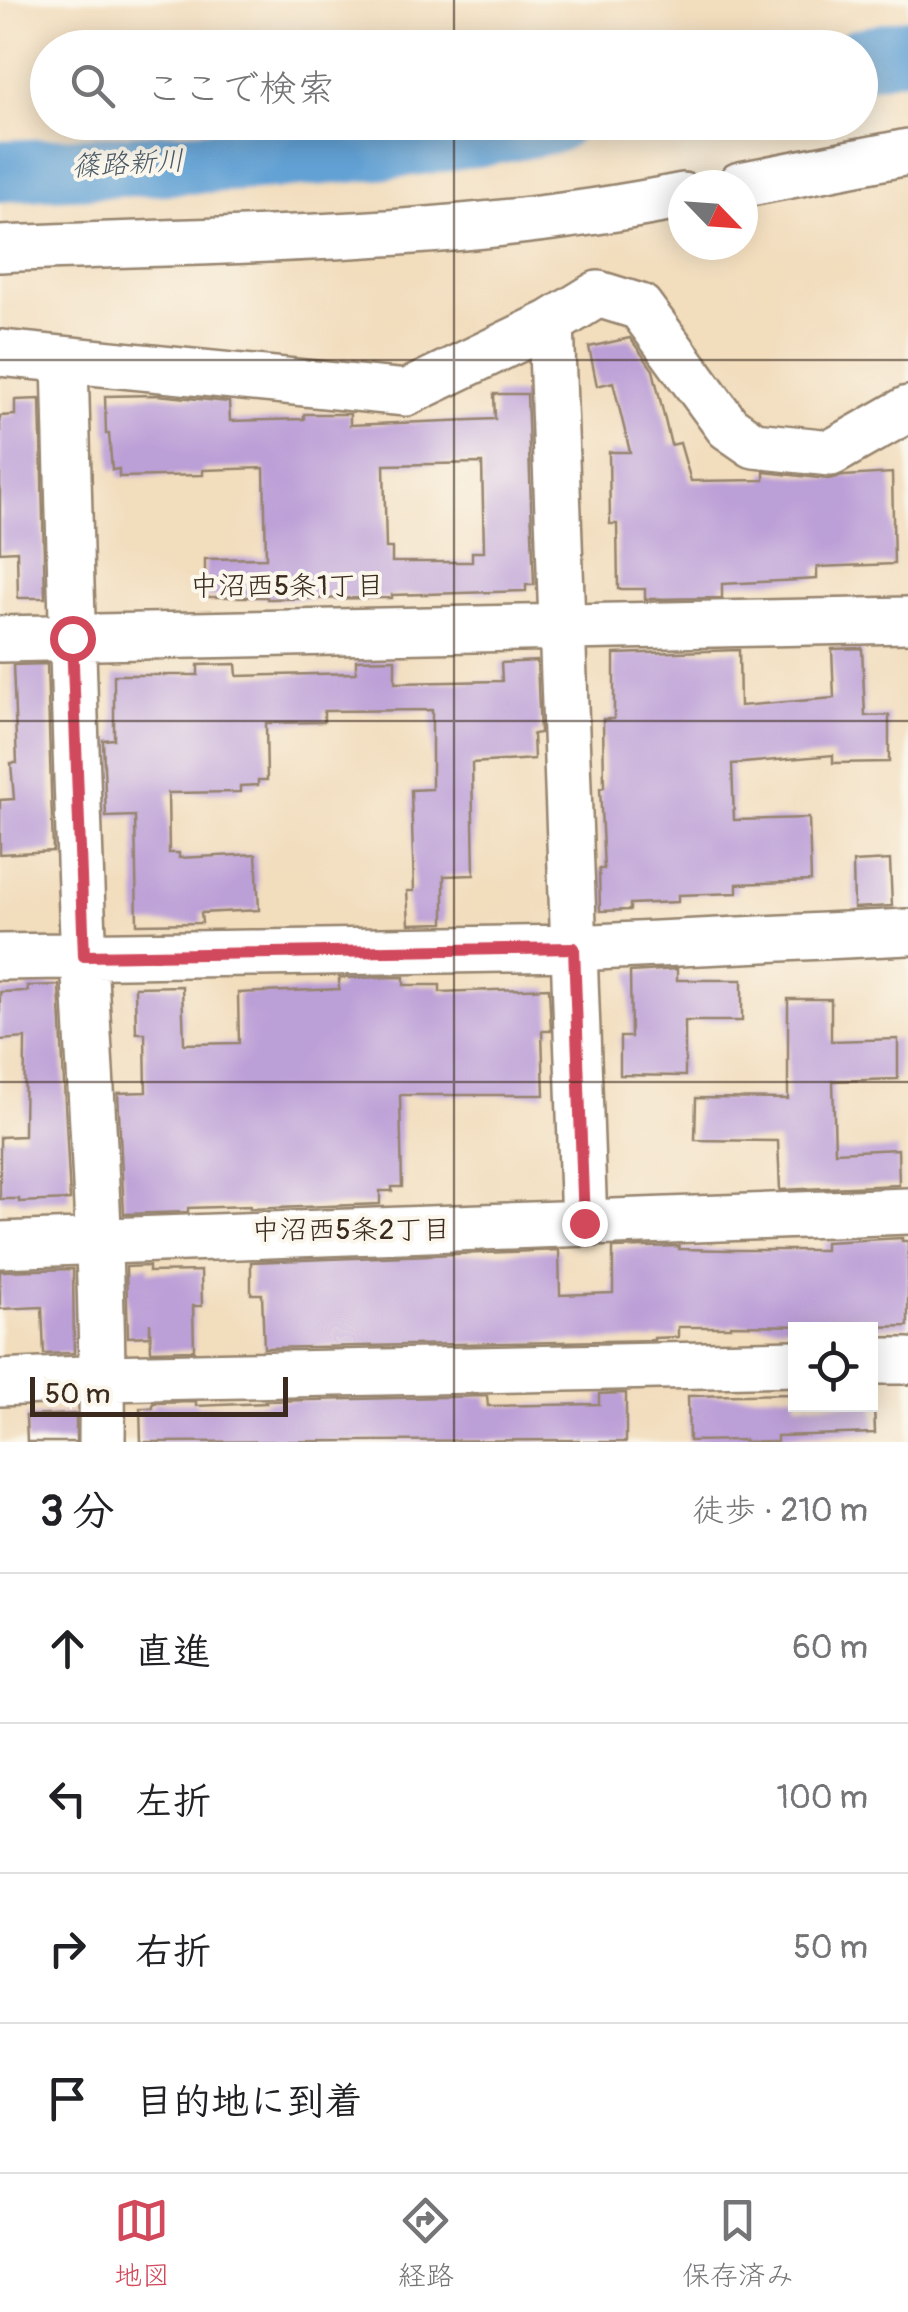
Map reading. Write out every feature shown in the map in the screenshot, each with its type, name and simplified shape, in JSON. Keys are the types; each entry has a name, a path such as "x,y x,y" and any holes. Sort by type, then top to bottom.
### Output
{"street":[{"path":"758,181 908,152"},
{"path":"0,249 411,232 624,208 668,199"},
{"path":"0,353 406,392 551,323 598,294 640,307 728,427 754,445 831,453 908,409"},
{"path":"551,323 584,1223"},
{"path":"65,360 84,956 100,1240 102,1442"},
{"path":"0,640 908,620"},
{"path":"0,957 574,948 908,932"},
{"path":"0,1244 908,1211"},
{"path":"878,1362 908,1361"},
{"path":"0,1383 788,1363"}],"building":[{"path":"630,338 653,370 671,445 680,443 691,481 764,480 764,472 828,479 892,473 894,564 817,567 817,579 722,584 722,598 645,599 645,589 618,589 617,524 610,524 609,452 630,452 613,382 597,386 589,347"},
{"path":"494,394 527,394 534,585 526,585 526,591 392,598 205,597 205,559 266,558 264,468 203,470 203,475 119,477 119,469 112,470 105,396 157,395 229,402 230,421 304,419 304,414 350,414 350,425 495,419","holes":["482,463 484,552 472,552 472,562 392,562 392,548 386,548 384,465"]},
{"path":"40,399 45,598 18,598 17,551 0,552 0,416 15,415 15,400"},
{"path":"862,648 865,716 889,715 889,762 833,763 833,755 732,764 734,820 809,818 811,881 737,884 737,893 678,895 678,902 630,904 630,910 600,911 599,869 604,869 600,788 604,787 603,719 614,719 614,654 739,650 740,706 834,698 832,649"},
{"path":"395,659 395,683 502,681 501,663 537,661 540,733 533,734 534,759 472,763 474,875 444,876 444,923 409,924 407,891 414,891 411,790 432,789 432,710 324,711 324,722 266,723 267,780 240,786 240,792 168,793 169,853 179,853 179,858 256,854 259,910 201,913 202,923 137,924 135,816 106,817 103,740 114,739 114,675 198,675 198,665 236,664 237,676 356,673 356,660"},
{"path":"47,664 53,851 0,854 0,800 14,799 11,763 17,763 13,665"},
{"path":"890,860 892,906 854,908 853,862"},
{"path":"677,969 677,980 742,980 742,1021 685,1021 685,1076 620,1075 620,1037 631,1037 630,972"},
{"path":"404,977 404,985 440,985 440,992 549,988 551,1031 542,1031 544,1095 400,1095 402,1187 380,1191 380,1204 188,1208 188,1212 124,1214 118,1093 146,1092 145,1033 136,1033 135,987 182,986 184,1044 239,1043 238,993 339,989 339,978"},
{"path":"59,985 70,1200 0,1199 0,1137 24,1136 25,1038 0,1040 0,992"},
{"path":"788,999 831,999 831,1041 898,1039 898,1079 833,1081 835,1152 898,1149 899,1185 780,1190 778,1141 695,1140 696,1098 788,1099"},
{"path":"902,1238 908,1241 908,1326 788,1322 788,1326 678,1327 678,1337 654,1340 264,1348 262,1294 251,1294 251,1262 559,1250 560,1295 613,1293 613,1248 825,1250 825,1242"},
{"path":"149,1266 149,1272 201,1271 202,1306 193,1306 194,1350 151,1351 150,1323 150,1336 128,1337 126,1267"},
{"path":"73,1269 74,1353 44,1354 42,1307 0,1309 0,1271"},
{"path":"626,1393 626,1442 141,1442 140,1408 153,1408 153,1403 196,1402 196,1406 487,1396 488,1406 599,1404 599,1394"},
{"path":"788,1394 788,1412 874,1412 875,1433 777,1436 777,1442 689,1441 688,1396"},
{"path":"76,1414 76,1442 27,1442 26,1416"}],"waterway":[{"name":"篠路新川","path":"878,55 908,49"},
{"name":"篠路新川","path":"0,171 209,162 452,140"}],"district":[{"name":"中沼西5条1丁目","path":"287,586"},
{"name":"中沼西5条2丁目","path":"351,1230"}],"route":[{"path":"72,638 84,956 574,948 584,1223"}]}
